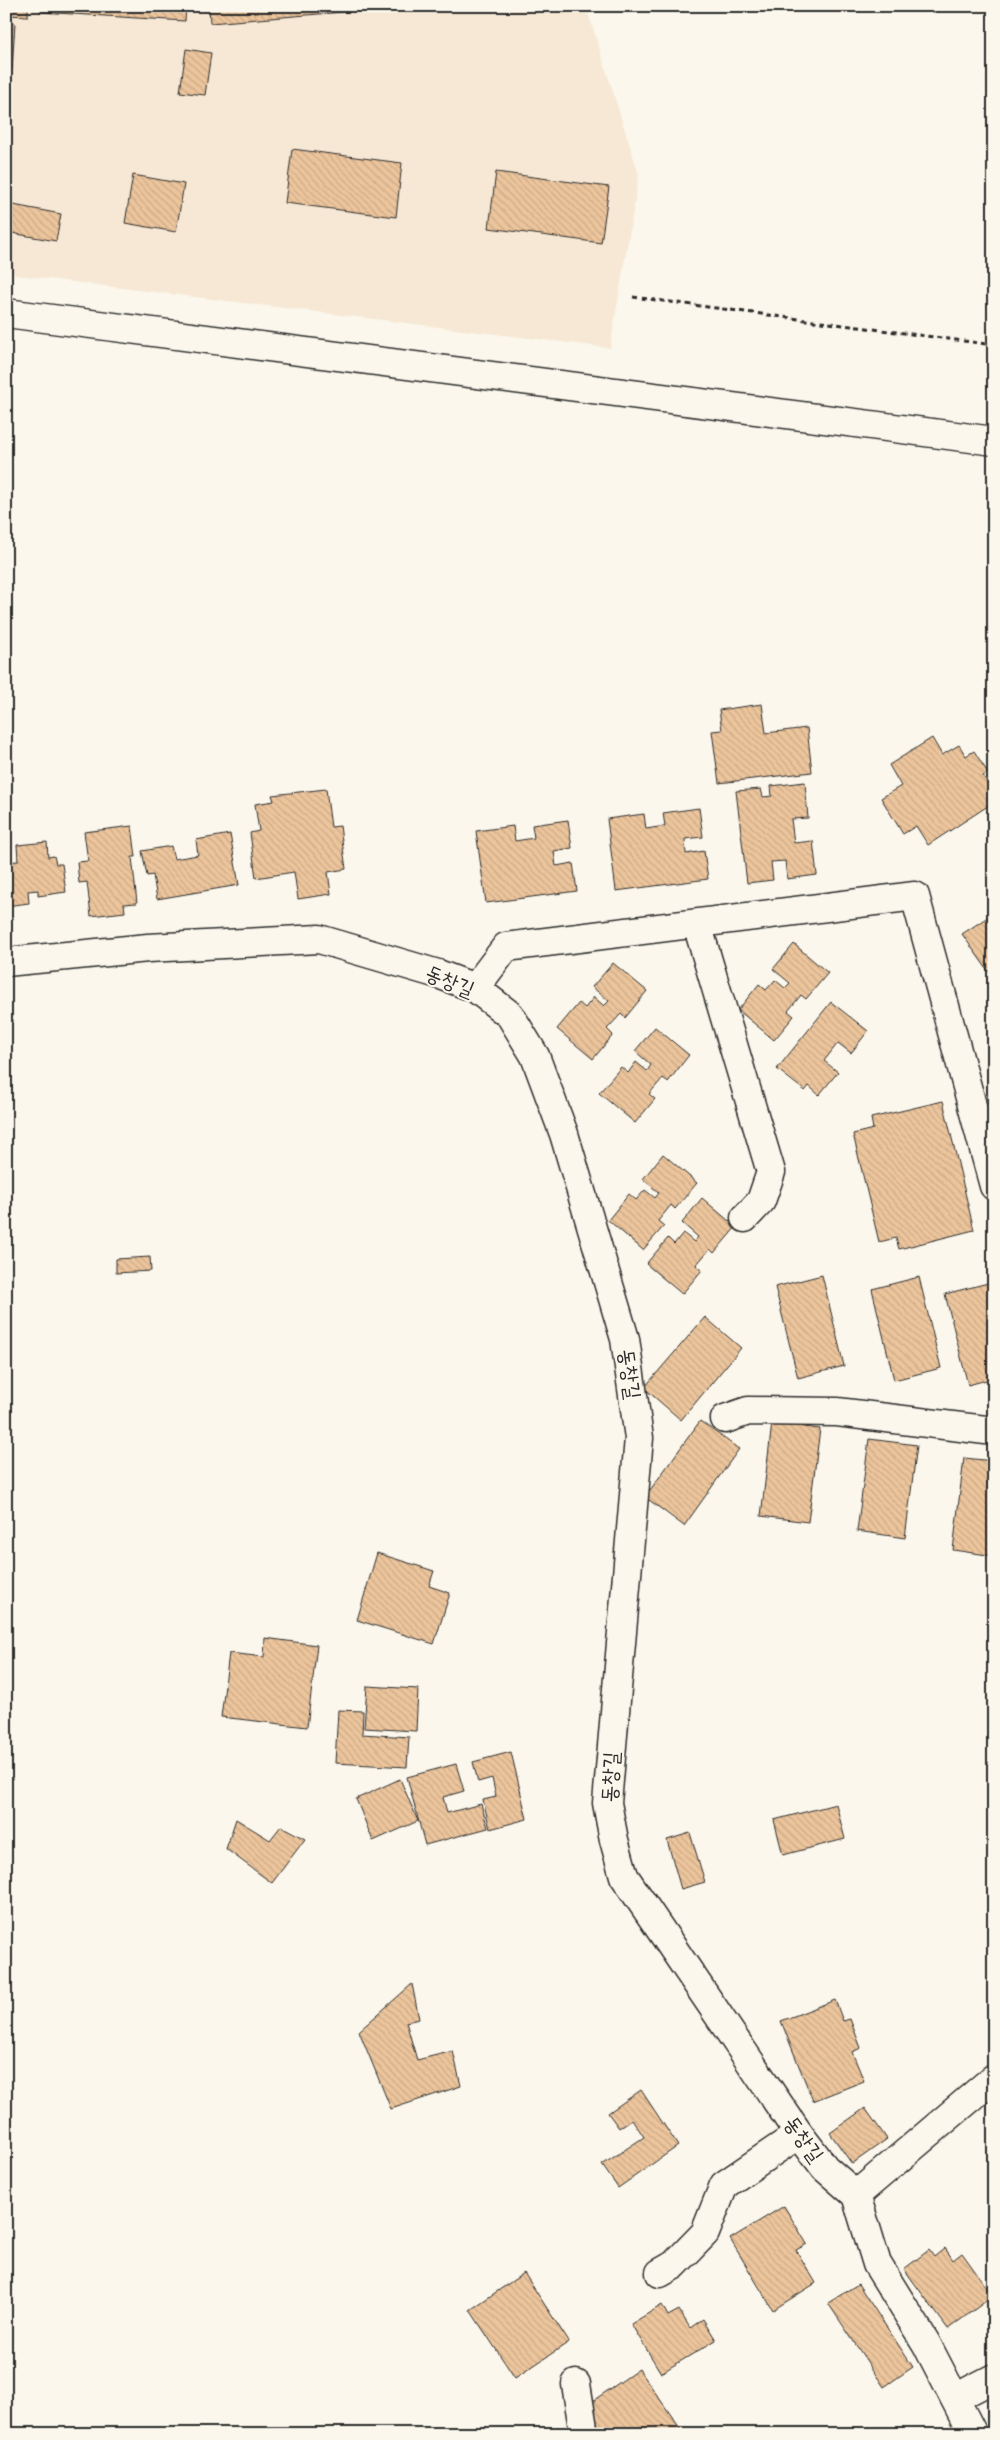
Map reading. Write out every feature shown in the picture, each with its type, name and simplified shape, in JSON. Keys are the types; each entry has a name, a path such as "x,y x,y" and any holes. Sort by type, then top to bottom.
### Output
{"street":[{"path":"6,295 82,323"},
{"path":"6,314 994,441"},
{"path":"6,332 82,323"},
{"path":"475,988 506,948 915,896 994,1186"},
{"path":"696,924 771,1172 761,1201 745,1218"},
{"name":"동창길","path":"6,962 148,948 319,939 438,974 475,988 510,1015 535,1056 564,1134 625,1339 639,1438 607,1803 624,1876 799,2134 825,2168 856,2195"},
{"path":"725,1419 748,1411 837,1412 994,1431"},
{"path":"973,2434 926,2343 877,2264 856,2195 994,2078"},
{"path":"660,2273 674,2265 705,2233 724,2185 799,2134"},
{"path":"955,2398 994,2378"},
{"path":"576,2384 584,2434"}],"path":[{"path":"633,297 994,345"}],"shaded area":[{"path":"6,6 586,6 639,175 610,348 16,275 6,271"}],"building":[{"path":"6,6 28,6 28,16 6,15"},
{"path":"41,6 186,6 185,21 40,12"},
{"path":"209,6 355,6 355,11 210,23"},
{"path":"369,6 421,6 369,10"},
{"path":"6,22 15,23 12,70 6,70"},
{"path":"186,49 211,53 205,95 180,92"},
{"path":"292,149 402,163 396,217 285,203"},
{"path":"496,172 609,187 601,243 489,228"},
{"path":"133,175 184,184 176,232 125,223"},
{"path":"8,204 61,214 56,241 6,232"},
{"path":"762,704 766,733 807,728 812,772 719,783 712,731 722,730 719,710"},
{"path":"932,738 942,755 959,745 966,756 974,751 988,773 983,776 994,793 994,802 928,845 916,826 903,834 881,798 901,786 889,765"},
{"path":"805,782 808,818 791,819 794,843 813,841 817,875 787,879 785,861 771,862 773,880 747,883 736,791 761,789 763,797 772,796 771,786"},
{"path":"326,789 331,827 340,826 346,869 328,872 331,894 298,899 294,872 256,878 250,833 259,831 255,804 274,801 272,795"},
{"path":"699,808 703,837 685,839 686,854 704,851 708,879 616,891 607,819 644,814 646,829 665,826 663,813"},
{"path":"568,820 572,848 554,851 556,866 573,863 577,891 486,903 476,831 513,826 515,841 534,838 532,825"},
{"path":"132,826 136,857 132,857 137,903 124,904 125,912 91,916 87,882 79,883 77,862 88,861 84,832"},
{"path":"230,834 239,885 157,899 153,875 147,876 142,851 171,846 174,859 198,855 196,840"},
{"path":"47,842 48,857 54,856 56,864 62,864 66,892 38,896 38,890 28,891 29,903 6,906 6,862 18,861 17,845"},
{"path":"994,913 994,979 962,934"},
{"path":"794,944 828,973 806,999 801,995 788,1011 794,1016 774,1040 738,1010 759,984 766,990 775,980 785,988 790,983 773,969"},
{"path":"613,963 647,991 625,1018 621,1014 607,1029 613,1035 593,1059 557,1029 579,1003 585,1008 594,997 604,1006 609,1001 592,987"},
{"path":"831,1002 868,1031 851,1053 838,1043 824,1061 838,1072 819,1095 809,1086 805,1091 777,1069"},
{"path":"655,1027 689,1055 668,1082 663,1078 649,1094 655,1099 635,1123 599,1093 621,1067 628,1073 636,1062 647,1071 651,1065 635,1051"},
{"path":"943,1101 974,1230 899,1249 896,1238 879,1242 853,1134 873,1129 871,1118"},
{"path":"663,1154 697,1183 675,1209 671,1205 658,1221 664,1226 643,1250 608,1220 629,1194 636,1200 645,1190 655,1198 659,1193 643,1179"},
{"path":"702,1198 736,1227 714,1253 710,1249 696,1265 702,1270 682,1294 646,1264 668,1238 674,1244 683,1233 694,1242 698,1237 682,1223"},
{"path":"150,1257 151,1271 116,1273 116,1259"},
{"path":"822,1275 844,1366 798,1378 775,1287"},
{"path":"919,1277 941,1368 894,1380 872,1289"},
{"path":"992,1282 994,1290 994,1378 968,1385 945,1294"},
{"path":"705,1317 741,1348 681,1420 644,1388"},
{"path":"700,1421 739,1449 684,1526 645,1497"},
{"path":"772,1423 820,1429 808,1522 761,1516"},
{"path":"869,1439 917,1445 905,1538 857,1531"},
{"path":"964,1458 994,1461 994,1556 953,1550"},
{"path":"377,1553 434,1571 429,1586 450,1593 434,1644 357,1620"},
{"path":"265,1638 317,1645 307,1727 221,1717 229,1653 264,1657"},
{"path":"367,1686 418,1689 416,1731 364,1728"},
{"path":"338,1710 363,1711 362,1734 409,1737 407,1767 335,1763"},
{"path":"511,1752 527,1819 490,1829 483,1800 496,1797 492,1778 478,1782 473,1762"},
{"path":"456,1764 464,1791 443,1797 447,1813 481,1804 488,1828 425,1845 407,1777"},
{"path":"400,1779 418,1821 373,1841 356,1799"},
{"path":"836,1804 845,1839 783,1855 774,1820"},
{"path":"236,1819 270,1840 281,1826 305,1839 272,1883 226,1849"},
{"path":"690,1833 705,1882 681,1889 667,1840"},
{"path":"412,1984 419,2019 406,2022 417,2060 453,2051 461,2086 391,2109 359,2031"},
{"path":"835,2000 843,2021 850,2019 861,2048 852,2052 864,2081 813,2101 781,2021"},
{"path":"641,2090 678,2146 618,2188 602,2165 644,2137 632,2119 619,2128 608,2113"},
{"path":"865,2108 887,2139 852,2164 830,2133"},
{"path":"784,2206 807,2244 796,2250 816,2283 773,2310 730,2239"},
{"path":"945,2248 953,2260 962,2253 993,2296 948,2329 904,2269 929,2250 934,2257"},
{"path":"524,2273 569,2342 515,2378 470,2310"},
{"path":"858,2284 913,2367 884,2387 828,2303"},
{"path":"662,2305 668,2316 679,2310 690,2328 703,2319 716,2340 661,2373 631,2324"},
{"path":"639,2369 684,2434 601,2434 584,2407"}]}
